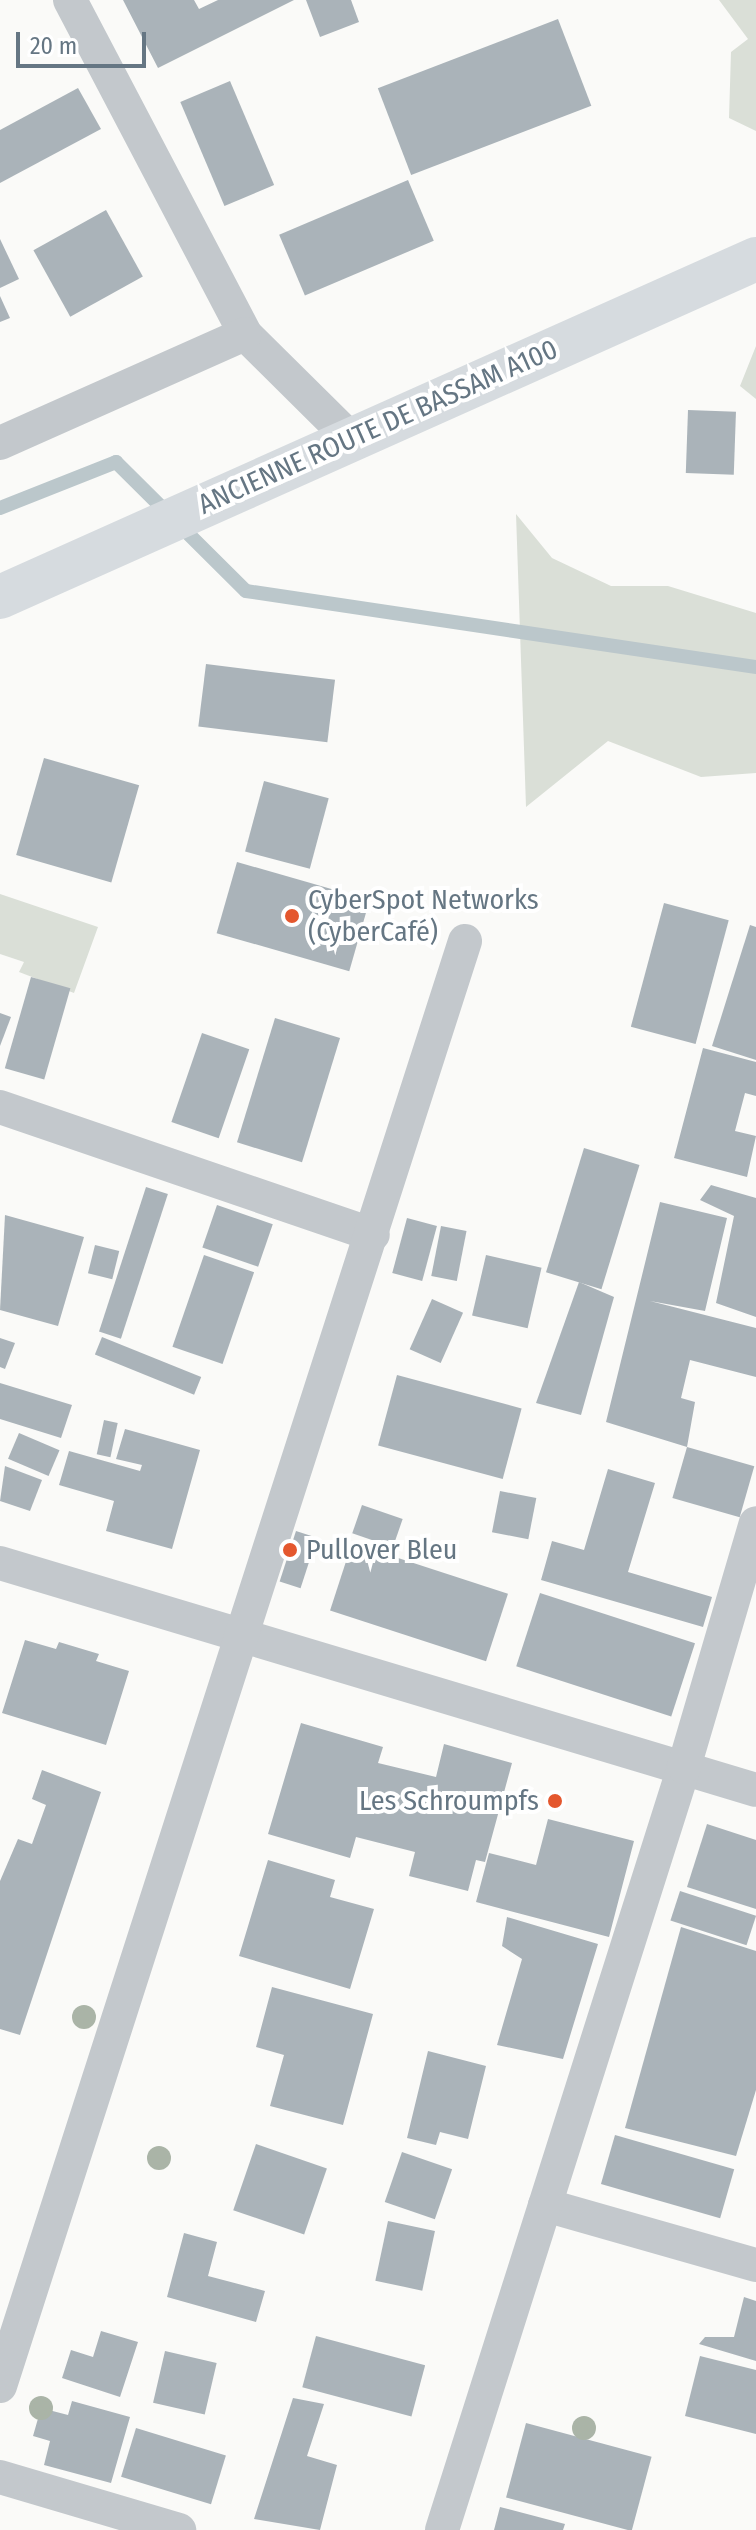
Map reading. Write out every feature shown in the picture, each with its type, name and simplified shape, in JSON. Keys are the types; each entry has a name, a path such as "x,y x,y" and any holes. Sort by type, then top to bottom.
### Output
{"main road":[{"name":"ANCIENNE ROUTE DE BASSAM A100","path":"0,597 756,259"}],"street":[{"path":"70,0 245,334 351,439"},
{"path":"0,443 245,334"},
{"path":"0,2386 238,1637 373,1235 465,941"},
{"path":"0,1107 373,1235"},
{"path":"442,2530 684,1767 756,1523"},
{"path":"0,1563 238,1637 756,1790"},
{"path":"545,2205 756,2265"},
{"path":"0,2477 179,2530"}],"shaded area":[{"path":"719,0 756,0 756,131 729,118 731,52 748,39"},
{"path":"756,346 756,399 740,386"},
{"path":"516,514 552,558 611,586 668,586 756,613 756,773 701,777 608,741 526,807"},
{"path":"0,894 98,927 74,993 19,972 24,962 0,954"}],"building":[{"path":"123,0 194,0 199,9 218,0 294,0 158,68"},
{"path":"306,0 351,0 359,22 320,37"},
{"path":"558,19 591,106 411,175 378,88"},
{"path":"230,81 274,185 224,206 180,102"},
{"path":"78,88 101,129 0,183 0,130"},
{"path":"408,180 434,241 305,295 279,235"},
{"path":"106,210 143,276 70,317 33,250"},
{"path":"0,239 19,279 0,288"},
{"path":"0,296 10,318 0,322"},
{"path":"688,410 736,412 734,475 686,473"},
{"path":"206,664 335,680 327,742 198,727"},
{"path":"44,758 139,785 111,882 16,855"},
{"path":"264,781 329,798 310,869 245,852"},
{"name":"CyberSpot Networks (CyberCafé)","path":"237,862 370,900 349,971 217,933"},
{"path":"664,903 729,920 696,1044 631,1027"},
{"path":"750,925 756,927 756,1060 712,1046"},
{"path":"31,977 70,988 44,1080 5,1068"},
{"path":"0,1013 11,1017 0,1046"},
{"path":"275,1018 340,1038 302,1162 237,1142"},
{"path":"202,1033 249,1049 219,1138 171,1122"},
{"path":"703,1048 756,1062 756,1096 745,1093 735,1131 756,1136 747,1177 674,1158"},
{"path":"584,1148 639,1165 601,1289 546,1272"},
{"path":"711,1185 756,1198 756,1317 716,1303 734,1216 700,1200"},
{"path":"146,1187 168,1194 121,1339 99,1332"},
{"path":"660,1202 727,1218 705,1311 650,1301 756,1328 756,1377 690,1360 681,1398 695,1402 687,1447 606,1422"},
{"path":"217,1205 273,1224 258,1267 202,1248"},
{"path":"5,1215 84,1237 58,1326 0,1310"},
{"path":"407,1218 437,1226 422,1281 392,1273"},
{"path":"441,1226 467,1231 457,1281 431,1276"},
{"path":"95,1245 119,1251 112,1279 88,1273"},
{"path":"204,1255 254,1272 223,1364 172,1347"},
{"path":"486,1255 542,1268 528,1328 472,1315"},
{"path":"579,1282 614,1297 581,1415 536,1403"},
{"path":"432,1299 463,1313 441,1363 410,1349"},
{"path":"102,1337 201,1377 194,1395 95,1355"},
{"path":"0,1338 15,1343 5,1369 0,1367"},
{"path":"397,1375 522,1408 503,1479 378,1446"},
{"path":"0,1383 72,1405 61,1438 0,1419"},
{"path":"104,1420 118,1423 110,1457 97,1454"},
{"path":"125,1429 200,1450 172,1549 106,1531 114,1501 59,1485 69,1451 140,1471 142,1465 116,1459"},
{"path":"19,1433 60,1450 49,1476 8,1459"},
{"path":"687,1447 754,1466 740,1517 672,1498"},
{"path":"5,1466 42,1480 30,1511 0,1501"},
{"path":"608,1469 655,1483 628,1572 712,1597 703,1627 541,1580 552,1541 584,1550"},
{"path":"500,1491 536,1498 528,1539 492,1532"},
{"path":"362,1505 403,1519 393,1547 352,1533"},
{"path":"296,1531 317,1538 301,1588 280,1581"},
{"path":"352,1543 508,1594 486,1661 330,1611"},
{"path":"540,1593 695,1643 671,1717 516,1666"},
{"path":"25,1640 56,1649 59,1642 99,1654 96,1661 129,1671 106,1745 2,1713"},
{"path":"301,1723 383,1747 378,1763 436,1777 444,1744 512,1763 485,1862 476,1860 468,1891 409,1876 415,1852 356,1837 350,1858 268,1834"},
{"path":"42,1770 101,1792 20,2035 0,2029 0,1881 18,1839 32,1844 46,1805 32,1799"},
{"path":"548,1819 634,1841 609,1937 476,1902 489,1853 536,1865"},
{"path":"707,1824 756,1840 756,1909 687,1887"},
{"path":"268,1860 335,1880 330,1897 374,1909 350,1989 239,1956"},
{"path":"680,1891 756,1916 747,1945 670,1920"},
{"path":"507,1917 598,1944 563,2059 497,2045 522,1959 502,1946"},
{"path":"681,1927 756,1951 756,2090 736,2156 625,2128"},
{"path":"272,1987 373,2014 343,2125 270,2106 284,2055 256,2047"},
{"path":"428,2051 486,2066 468,2139 440,2132 436,2145 407,2138"},
{"path":"615,2135 734,2169 720,2218 601,2184"},
{"path":"256,2144 327,2168 304,2235 233,2210"},
{"path":"402,2152 452,2169 435,2219 385,2202"},
{"path":"388,2221 435,2231 422,2291 375,2281"},
{"path":"184,2233 217,2242 208,2276 265,2291 256,2322 167,2297"},
{"path":"744,2297 756,2301 756,2361 699,2344 705,2337 734,2337"},
{"path":"101,2331 138,2342 120,2397 62,2378 71,2350 93,2357"},
{"path":"316,2336 425,2365 411,2416 302,2387"},
{"path":"165,2351 217,2363 205,2415 153,2403"},
{"path":"700,2356 756,2370 756,2434 685,2416"},
{"path":"293,2398 324,2404 307,2456 337,2465 320,2530 254,2519"},
{"path":"72,2401 130,2417 111,2483 44,2465 50,2441 33,2436 41,2408 68,2415"},
{"path":"526,2423 652,2457 632,2530 506,2497"},
{"path":"136,2428 226,2455 211,2504 121,2477"},
{"path":"500,2507 565,2524 563,2530 494,2530"}],"waterway":[{"path":"0,508 116,462 246,591 756,667"}],"place":[{"name":"CyberSpot Networks (CyberCafé)","path":"292,916"},
{"name":"Pullover Bleu","path":"290,1550"},
{"name":"Les Schroumpfs","path":"555,1801"}]}
